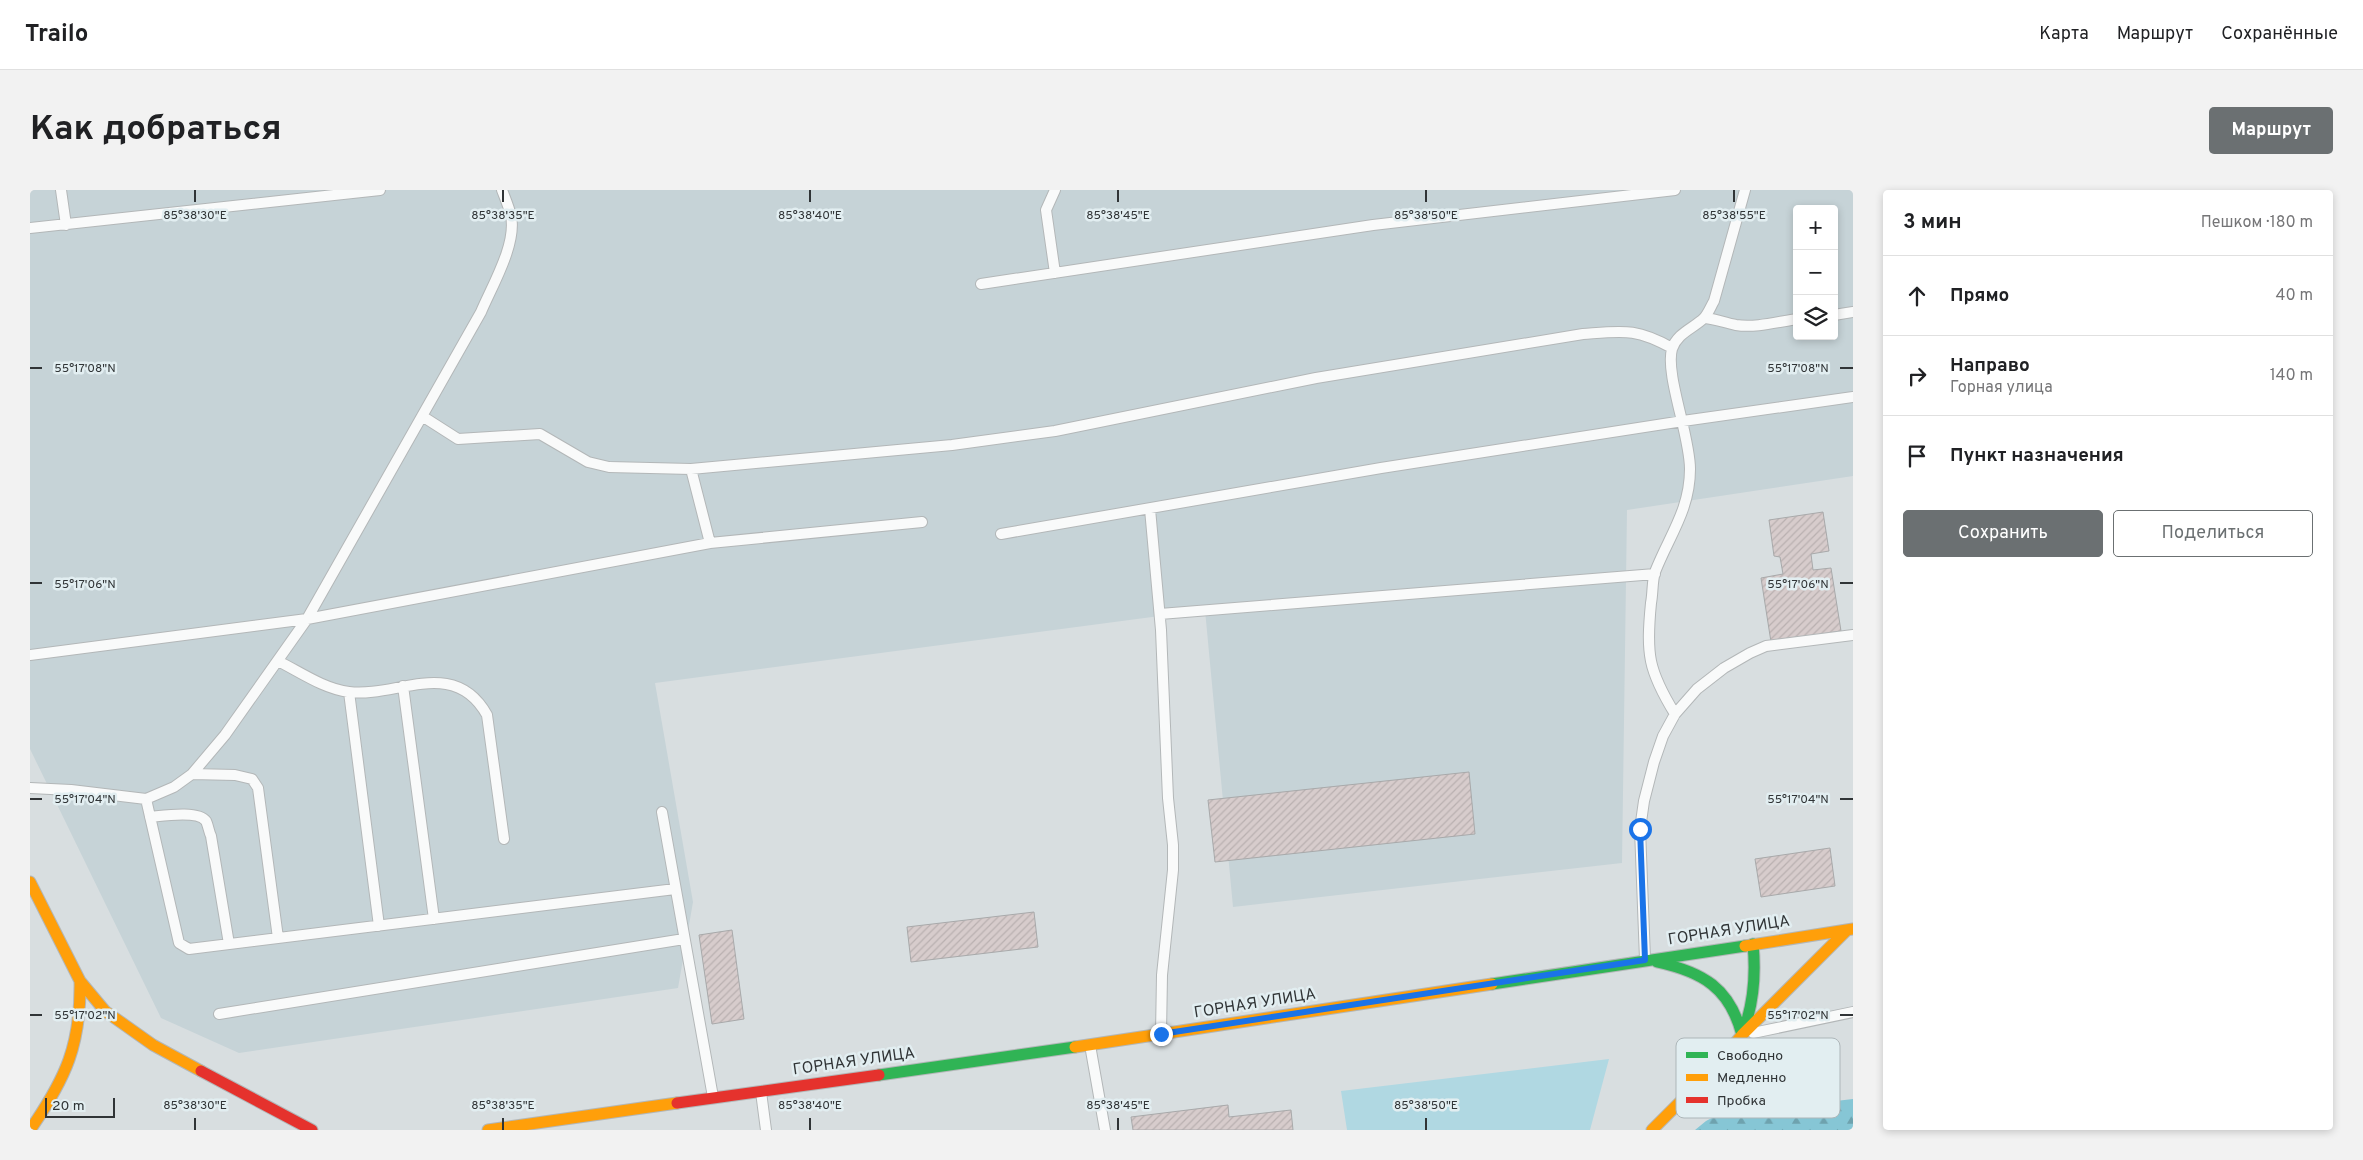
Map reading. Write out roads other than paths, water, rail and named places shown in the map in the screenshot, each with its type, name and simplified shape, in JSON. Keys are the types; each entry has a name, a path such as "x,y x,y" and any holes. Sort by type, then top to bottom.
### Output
{"street":[{"path":"30,882 80,981 105,1011 152,1045 312,1130"},
{"name":"ГОРНАЯ УЛИЦА","path":"488,1130 1161,1034 1850,929"},
{"path":"1739,1038 1850,929"},
{"path":"1742,1035 1750,1015 1754,996 1753,944"},
{"path":"1645,960 1678,966 1708,981 1727,998 1737,1014 1742,1035"},
{"path":"30,1130 49,1104 64,1077 78,1035 81,1008 80,981"},
{"path":"1652,1130 1676,1106"}],"lane":[{"path":"61,190 66,225"},
{"path":"30,228 380,190"},
{"path":"30,788 71,790 146,799 174,787 192,774 225,735 307,619 481,312 504,258 511,236 511,217 502,190"},
{"path":"1055,190 1046,210 1055,273"},
{"path":"982,284 1373,225 1675,190"},
{"path":"1675,714 1658,687 1650,661 1648,633 1655,574 1683,513 1687,493 1689,448 1672,372 1672,348 1686,329 1705,318 1714,301 1744,190"},
{"path":"1838,314 1853,312"},
{"path":"1705,318 1719,319 1735,325 1793,320"},
{"path":"422,416 458,439 540,434 588,462 595,464 609,467 691,469 952,445 1055,432 1316,378 1583,334 1623,331 1649,335 1672,348"},
{"path":"1000,534 1391,466 1853,397"},
{"path":"691,469 710,543"},
{"path":"1150,509 1160,614 1168,798 1173,845 1173,870 1162,975 1161,1034"},
{"path":"30,655 307,619 710,543 922,522"},
{"path":"1160,614 1655,574"},
{"path":"1645,960 1640,829 1644,801 1654,762 1663,736 1675,714 1697,689 1724,668 1750,653 1766,646 1853,635"},
{"path":"278,661 323,684 349,692 428,683 443,684 457,688 479,702 487,715 504,839"},
{"path":"403,686 434,919"},
{"path":"349,692 379,926"},
{"path":"192,774 235,775 252,779 258,788 278,938"},
{"path":"146,799 179,943 189,949 675,889"},
{"path":"662,812 713,1098"},
{"path":"150,817 186,815 199,816 206,821 211,836 229,944"},
{"path":"219,1014 684,939"},
{"path":"1742,1035 1853,1012"},
{"path":"1090,1044 1105,1130"},
{"path":"760,1091 766,1130"}]}
